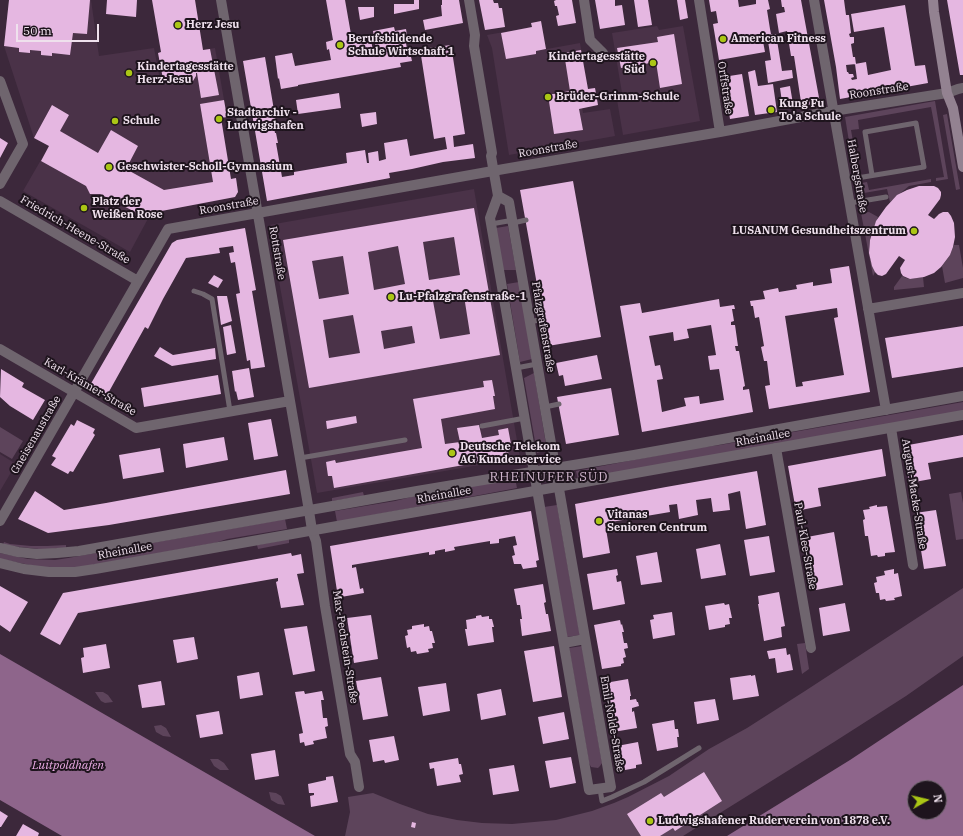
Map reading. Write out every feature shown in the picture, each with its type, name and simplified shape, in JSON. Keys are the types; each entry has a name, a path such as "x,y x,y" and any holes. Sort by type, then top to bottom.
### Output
{"main road":[{"path":"934,0 934,12 947,93 953,108 963,167"}],"street":[{"name":"Rottstraße","path":"221,0 309,511"},
{"path":"469,0 475,35 474,46 498,196 490,218 590,790 600,788"},
{"path":"584,0 590,40 603,53"},
{"name":"Orffstraße","path":"699,0 720,132"},
{"name":"Halbergstraße","path":"814,0 886,410"},
{"path":"0,81 23,144 0,184"},
{"name":"Roonstraße","path":"152,256 168,229 834,111 947,93 963,88"},
{"name":"Pfalzgrafenstraße","path":"498,196 509,202 558,486"},
{"name":"Friedrich-Heene-Straße","path":"0,201 138,281"},
{"name":"Gneisenaustraße","path":"0,521 75,393 152,256"},
{"path":"868,309 963,293"},
{"name":"Karl-Krämer-Straße","path":"0,349 136,428 290,401"},
{"name":"Rheinallee","path":"0,548 37,554 67,552 634,455 963,396"},
{"name":"Rheinallee","path":"0,563 42,572 75,572 963,416"},
{"name":"August-Macke-Straße","path":"891,428 913,565"},
{"name":"Paul-Klee-Straße","path":"776,448 811,648"},
{"name":"Emil-Nolde-Straße","path":"558,486 611,787 600,788"},
{"name":"Max-Pechstein-Straße","path":"309,511 312,530 316,541 325,606 350,754 355,762 359,787"},
{"path":"564,643 585,639"}],"lane":[{"path":"846,180 924,167 916,123 865,132 872,175"},
{"path":"850,203 886,197"},
{"path":"491,224 508,221 513,223 526,220"},
{"path":"194,290 212,299 230,411"},
{"path":"530,322 543,319"},
{"path":"516,368 537,364"},
{"path":"545,407 559,404"},
{"path":"482,426 525,418"},
{"path":"300,458 405,440"},
{"path":"600,788 602,800 612,797 644,782 699,748"}],"shaded area":[{"name":"Schule","path":"9,0 91,0 99,56 154,48 160,80 177,77 182,83 191,83 195,79 196,73 201,72 203,50 215,48 224,100 200,105 213,182 236,178 238,192 235,197 151,213 130,252 23,191 49,146 34,138 4,46"},
{"name":"Kindertagesstätte Süd","path":"657,26 659,30 683,26 700,121 623,135 616,94 622,93 612,33"},
{"name":"Brüder-Grimm-Schule","path":"532,27 536,51 580,43 588,89 595,88 598,105 582,108 583,113 610,109 615,136 509,155 492,48 487,35"},
{"path":"935,101 948,179 936,181 936,178 944,177 931,107 858,120 859,129 851,130 858,171 854,172 845,117"},
{"path":"947,114 960,189 956,190 943,115"},
{"path":"931,179 931,182 909,186 890,202 887,189 858,194 856,184 867,182 869,190"},
{"path":"474,189 520,458 317,493 269,225"},
{"path":"869,212 878,217 871,234 869,247 870,258 875,272 873,276 861,213"},
{"path":"508,226 516,270 503,270 496,228"},
{"path":"954,245 959,245 963,268 963,278 945,283 942,266 950,255"},
{"path":"902,276 910,279 923,277 924,287 894,290 894,287"},
{"path":"519,282 532,359 520,362 507,284"},
{"path":"534,373 547,450 537,453 524,378"},
{"path":"963,402 963,411 578,480 576,471 696,448"},
{"path":"0,427 23,441 12,459 0,452"},
{"path":"0,454 16,464 0,491"},
{"path":"515,478 517,488 337,522 335,511"},
{"path":"363,492 364,496 332,501 332,498"},
{"path":"961,492 963,503 963,539 956,540 949,494"},
{"path":"557,505 580,635 567,637 544,507"},
{"path":"285,519 287,529 82,567 45,568 0,559 0,553 28,559 55,560"},
{"path":"289,539 289,543 258,549 257,545"},
{"path":"4,542 31,546 66,545 66,549 47,550 3,545"},
{"path":"963,588 963,656 906,696 683,836 345,836 350,812 348,797 373,793 428,814 482,823 512,824 556,820 592,811 614,803 669,776 709,749 747,728"},
{"path":"805,643 809,669 802,674 797,644"},
{"path":"582,646 602,763 598,768 591,767 589,763 569,648"},
{"path":"95,692 103,692 108,695 113,702 105,703 101,701"},
{"path":"161,725 166,728 171,737 163,736 156,732 154,726"},
{"path":"210,759 218,759 224,763 229,770 220,770 214,766"},
{"path":"269,792 276,793 281,796 285,805 278,804 271,800"}],"water":[{"name":"Luitpoldhafen","path":"0,654 315,836 62,836 0,800"},
{"path":"963,685 963,836 727,836 850,760"}],"building":[{"path":"9,0 90,0 87,34 73,33 70,55 52,53 52,56 41,55 41,51 30,50 30,53 19,52 19,48 4,46"},
{"path":"107,0 137,0 136,17 106,14"},
{"name":"Herz Jesu","path":"152,0 195,0 203,50 210,49 219,95 201,98 197,73 193,81 188,84 182,83 177,77 163,79 158,53 161,52"},
{"name":"Berufsbildende Schule Wirtschaft 1","path":"326,0 345,0 352,40 364,37 365,41 371,40 373,51 367,52 368,57 377,55 373,31 394,27 395,31 406,29 408,42 406,43 407,49 409,48 412,61 400,63 401,67 281,89 275,56 292,53 295,66 331,60 326,42 333,40"},
{"path":"414,0 419,0 419,9 394,14 394,4 414,4"},
{"path":"442,0 459,0 463,23 425,30 423,20 442,16"},
{"path":"479,0 493,0 494,3 498,3 499,8 502,8 505,27 485,30"},
{"path":"572,0 576,23 558,26 556,16 559,15 554,1"},
{"path":"595,0 615,0 615,6 622,5 625,25 600,29"},
{"path":"634,0 648,0 652,25 638,27"},
{"path":"677,0 685,0 688,18 680,20"},
{"path":"709,0 738,0 739,7 756,4 756,0 768,0 770,9 767,10 770,29 771,34 776,34 782,71 792,70 793,78 768,83 765,61 771,60 767,35 762,36 765,52 719,60 713,24 718,23 716,11 711,12"},
{"path":"781,0 801,0 820,103 783,109 780,88 790,86 793,104 801,102 794,56 791,56 787,31 779,33 776,14 785,12 784,7 782,7"},
{"path":"824,0 844,0 846,15 849,15 851,33 849,34 850,37 854,37 854,43 851,44 853,57 855,57 856,64 866,62 868,75 891,70 884,27 854,32 851,14 905,5 915,66 925,65 928,83 840,99","holes":["855,64 857,79 852,80 851,78 854,77 853,74 849,74 847,72 846,65"]},
{"path":"947,0 963,0 963,75 960,75"},
{"path":"358,7 374,7 374,17 360,20"},
{"path":"541,21 546,49 536,51 536,54 506,59 501,33 532,27 531,23"},
{"path":"674,34 682,84 660,88 656,62 621,68 617,48 658,42 657,37"},
{"path":"451,45 465,134 453,136 454,147 473,144 475,158 443,162 389,173 390,178 267,201 243,61 265,57 276,122 273,122 278,143 276,143 282,177 294,175 294,172 347,163 346,153 365,150 367,163 369,163 368,153 378,151 379,161 386,159 384,143 407,139 410,156 447,149 445,137 434,139 420,49"},
{"path":"581,50 588,89 595,88 598,105 579,109 583,130 554,134 548,95 570,91 564,53"},
{"path":"755,70 758,86 773,84 777,112 755,115 748,72"},
{"path":"742,74 749,116 730,119 723,77"},
{"path":"339,93 341,108 298,114 296,100"},
{"path":"224,100 227,117 221,118 231,179 236,178 238,192 235,197 151,213 147,218 100,194 90,194 86,186 41,161 49,146 34,138 52,105 69,115 60,131 98,153 111,130 138,146 126,169 164,190 213,182 200,104"},
{"path":"376,112 377,124 362,127 360,114"},
{"path":"0,138 8,143 0,158"},
{"path":"573,181 601,337 548,346 520,190"},
{"name":"LUSANUM Gesundheitszentrum","path":"919,186 934,186 941,192 940,199 928,215 934,219 943,212 948,212 951,216 954,223 955,237 950,255 941,267 934,273 924,277 910,279 903,276 900,268 905,260 899,256 886,274 882,276 878,275 872,266 869,253 870,240 876,221 897,195"},
{"name":"Lu-Pfalzgrafenstraße-1","path":"474,208 500,355 309,388 283,240","holes":["454,237 460,275 429,280 423,242","398,246 405,284 374,290 368,252","343,256 349,294 319,299 312,261","464,296 470,334 440,339 433,301","353,315 360,353 329,358 323,320","412,326 415,343 384,349 381,331"]},
{"path":"245,228 256,290 252,291 265,367 251,369 250,360 247,361 236,294 240,293 235,262 231,263 229,253 234,252 233,246 219,248 220,253 186,258 148,329 145,327 106,397 89,387 172,243 177,240"},
{"path":"849,266 870,392 769,409 765,386 770,385 767,361 764,361 761,347 764,346 759,317 755,318 753,306 751,306 750,301 765,299 763,291 778,288 779,292 797,289 796,285 813,282 813,286 832,283 830,269","holes":["837,308 838,317 834,318 844,375 802,382 803,386 796,387 785,316"]},
{"path":"214,275 223,280 218,288 208,283"},
{"path":"217,296 227,296 232,321 221,325"},
{"path":"719,299 720,307 734,305 735,309 732,309 734,321 731,322 731,325 735,325 738,346 735,346 736,351 739,351 745,386 743,387 743,390 749,389 753,412 642,432 620,306 640,303 642,313","holes":["711,325 716,355 708,356 710,370 719,369 724,400 700,404 699,396 684,398 686,406 662,412 657,380 663,379 660,365 655,366 649,336 673,332 674,341 689,338 687,329"]},
{"path":"231,325 236,353 227,355 223,327"},
{"path":"963,326 963,367 892,378 885,338"},
{"path":"160,347 173,355 215,348 216,359 172,366 154,356"},
{"path":"597,355 602,379 565,386 563,375 559,376 556,363"},
{"path":"249,368 254,397 238,400 236,391 235,392 232,371"},
{"path":"1,369 24,383 22,387 45,400 33,420 10,406 0,397"},
{"path":"218,375 221,394 144,407 141,388"},
{"name":"Deutsche Telekom AG Kundenservice","path":"492,380 495,396 493,396 495,409 441,419 445,444 460,442 457,428 479,425 482,438 499,435 498,430 508,428 511,444 507,445 509,457 334,488 332,476 328,476 326,462 335,460 336,463 422,448 413,399 484,387 483,381"},
{"path":"611,388 619,435 566,444 557,397"},
{"path":"356,416 357,423 327,429 326,421"},
{"path":"271,419 278,456 254,460 248,423"},
{"path":"77,420 95,429 93,433 95,435 73,472 70,471 68,474 51,465 56,458 52,456 71,424 74,426"},
{"path":"963,435 963,457 928,463 931,479 909,483 903,446"},
{"path":"224,437 228,460 186,468 183,444"},
{"path":"160,448 164,472 123,479 119,455"},
{"path":"882,449 886,476 818,488 821,506 796,511 788,466"},
{"path":"286,470 290,494 109,525 48,533 18,519 35,491 64,510"},
{"path":"757,471 766,525 746,529 740,491 728,494 730,510 713,512 711,498 696,500 698,515 679,519 677,504 669,505 670,512 605,523 610,553 583,558 575,504"},
{"path":"877,505 877,507 887,506 895,552 885,553 885,556 878,557 877,555 871,556 868,536 865,536 863,520 865,519 863,510 870,509 869,507"},
{"path":"936,510 946,566 924,569 915,513"},
{"path":"531,511 539,560 536,561 537,567 523,569 521,564 514,564 512,556 515,555 513,546 517,545 515,536 499,539 499,543 490,544 490,541 454,547 455,550 445,552 445,549 435,551 435,554 429,555 429,552 352,565 352,568 356,567 360,589 363,588 364,593 341,597 341,590 337,591 330,546"},
{"path":"834,532 843,585 816,590 807,537"},
{"path":"769,536 775,572 750,576 744,540"},
{"path":"720,544 726,575 701,579 696,549"},
{"path":"657,552 662,582 641,585 636,556"},
{"path":"291,553 292,556 301,554 304,573 297,574 304,605 281,608 276,582 278,581 278,578 78,613 60,645 40,634 63,593"},
{"path":"617,569 617,582 621,581 625,604 593,610 587,574"},
{"path":"894,569 894,574 898,573 902,596 894,598 895,600 880,600 879,593 876,593 874,583 877,582 876,577 885,575 884,571"},
{"path":"543,584 546,602 544,603 546,614 548,614 551,631 522,636 520,605 517,605 514,589"},
{"path":"0,586 28,602 10,632 0,625"},
{"path":"779,592 785,626 781,627 782,637 764,641 758,596"},
{"path":"724,603 725,605 729,604 732,618 729,618 730,624 725,625 725,627 709,630 705,606"},
{"path":"845,603 850,631 823,636 819,608"},
{"path":"672,612 675,635 653,639 650,620 654,619 653,615"},
{"path":"371,615 378,659 354,663 347,618"},
{"path":"481,615 482,617 489,616 489,619 492,619 494,627 492,627 494,642 468,646 465,629 467,629 466,620 476,618 476,616"},
{"path":"620,620 624,632 622,632 624,643 627,643 628,648 624,649 626,657 623,658 624,663 621,664 621,666 602,669 594,625"},
{"path":"424,624 424,627 429,626 430,631 432,631 435,643 432,643 433,648 428,649 429,652 417,654 416,651 411,652 410,647 407,648 405,636 408,635 407,630 412,629 412,626"},
{"path":"307,626 315,671 293,675 284,629"},
{"path":"194,637 198,659 177,663 173,640"},
{"path":"106,644 110,668 83,673 81,658 84,657 83,648"},
{"path":"554,646 562,697 533,702 524,651"},
{"path":"786,648 787,655 790,654 793,670 777,673 775,658 769,659 767,651"},
{"path":"259,672 263,695 240,699 237,676"},
{"path":"755,675 759,696 733,700 730,678"},
{"path":"381,677 388,716 363,720 356,681"},
{"path":"628,679 631,696 630,700 636,699 639,706 632,708 632,712 634,711 637,728 613,732 605,683"},
{"path":"161,681 165,705 142,708 138,685"},
{"path":"446,683 450,711 423,716 418,687"},
{"path":"501,689 506,715 481,720 477,694"},
{"path":"304,691 305,694 322,691 324,700 321,700 323,718 327,718 328,726 325,727 327,738 313,741 314,744 305,746 304,742 300,743 299,734 303,733 295,692"},
{"path":"715,699 719,720 697,724 694,702"},
{"path":"219,711 223,734 200,738 196,715"},
{"path":"564,712 569,739 543,744 538,717"},
{"path":"674,720 675,729 678,729 678,747 657,751 652,724"},
{"path":"394,736 399,760 385,763 384,760 373,762 369,740"},
{"path":"638,742 642,764 636,765 636,768 625,770 624,763 621,764 617,746"},
{"path":"275,750 279,776 255,780 251,754"},
{"path":"571,757 576,783 550,788 545,761"},
{"path":"458,758 463,774 459,775 461,782 437,786 434,768 430,769 429,763"},
{"path":"514,765 519,791 493,795 489,769"},
{"path":"704,772 722,801 675,831 673,828 660,836 641,836 627,814 661,793 664,797"},
{"path":"333,776 338,802 311,807 310,796 314,795 314,793 309,793 308,784 326,780 326,777"},
{"path":"0,811 8,816 1,827 0,827"},
{"path":"412,822 416,823 415,828 411,827"},
{"path":"23,824 39,833 38,836 16,836"}],"place":[{"name":"Herz Jesu","path":"178,25"},
{"name":"American Fitness","path":"723,39"},
{"name":"Berufsbildende Schule Wirtschaft 1","path":"340,45"},
{"name":"Kindertagesstätte Süd","path":"653,63"},
{"name":"Kindertagesstätte Herz-Jesu","path":"129,73"},
{"name":"Brüder-Grimm-Schule","path":"548,97"},
{"name":"Kung Fu To'a Schule","path":"771,110"},
{"name":"Stadtarchiv - Ludwigshafen","path":"219,119"},
{"name":"Schule","path":"115,121"},
{"name":"Geschwister-Scholl-Gymnasium","path":"109,167"},
{"name":"Platz der Weißen Rose","path":"84,208"},
{"name":"LUSANUM Gesundheitszentrum","path":"914,231"},
{"name":"Lu-Pfalzgrafenstraße-1","path":"391,297"},
{"name":"Deutsche Telekom AG Kundenservice","path":"452,453"},
{"name":"Vitanas Senioren Centrum","path":"599,521"},
{"name":"Ludwigshafener Ruderverein von 1878 e.V.","path":"650,821"}],"district":[{"name":"RHEINUFER SÜD","path":"549,477"}]}
